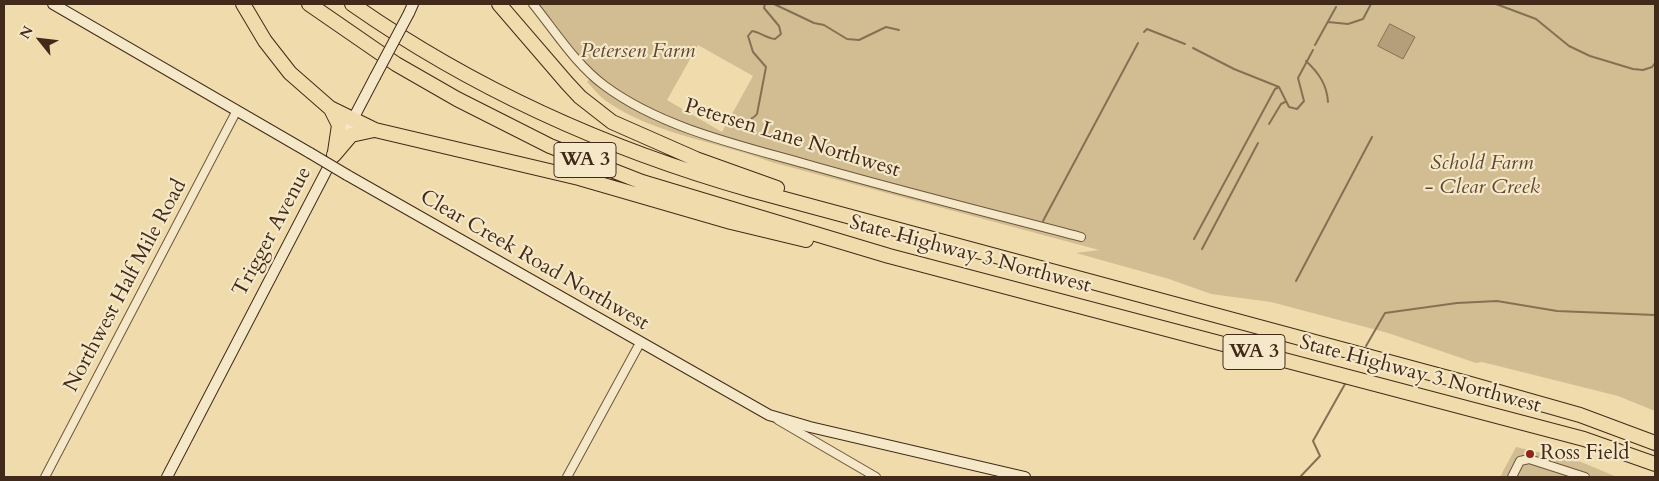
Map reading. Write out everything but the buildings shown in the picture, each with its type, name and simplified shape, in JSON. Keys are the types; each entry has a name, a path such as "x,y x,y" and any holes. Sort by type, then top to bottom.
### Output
{"highway":[{"path":"244,4 265,41 279,60 330,108 352,121 375,130 579,178 783,235 888,256"},
{"name":"State Highway 3 Northwest","path":"309,4 426,82 550,146 642,182 888,256 1575,436 1655,464"},
{"name":"State Highway 3 Northwest","path":"352,4 410,43 469,78 578,131 702,176 1458,380 1580,415 1655,443"},
{"path":"499,4 580,97 612,122 696,159 860,219"},
{"path":"330,108 339,126 334,155"},
{"path":"334,155 351,136 375,130"},
{"path":"1637,435 1655,436"},
{"path":"1618,451 1655,474"}],"main road":[{"name":"Clear Creek Road Northwest","path":"53,4 236,112 769,415 810,427 1025,477"},
{"name":"Trigger Avenue","path":"167,477 411,8"}],"street":[{"name":"Petersen Lane Northwest","path":"533,4 582,64 604,86 644,109 682,126 746,147 860,180 1081,237"},
{"name":"Northwest Half Mile Road","path":"45,477 236,112"},
{"path":"567,477 640,343"},
{"path":"769,415 876,477"},
{"path":"1512,477 1520,461 1529,459 1585,477"}],"green space":[{"name":"Schold Farm - Clear Creek","path":"531,4 1655,4 1655,411 1618,396 1482,362 1476,363 1388,333 1271,302 1211,294 1169,279 1076,253 1099,250 771,162 666,130 625,113 606,101 587,82 592,76","holes":["698,45 753,76 722,132 667,100"]},
{"name":"Ross Field","path":"1516,447 1581,462 1617,477 1500,477"}],"shaded area":[{"path":"1390,24 1415,37 1403,59 1378,46"}],"waterway":[{"path":"724,122 746,120 757,114 766,67 753,52 748,36 752,31 775,39 781,34 779,26 764,8 765,4"},
{"path":"774,4 814,23 824,25 847,39 859,40 886,27 899,30"},
{"path":"1328,22 1348,24 1363,19 1371,4"},
{"path":"1496,4 1536,19 1569,46 1590,56 1633,69 1643,70 1652,67 1655,63"},
{"path":"1315,45 1336,7"},
{"path":"1144,32 1147,29 1185,44"},
{"path":"1043,221 1138,43"},
{"path":"1193,48 1234,69 1279,87 1289,107 1297,109 1304,101 1298,78 1313,50"},
{"path":"1306,61 1322,80 1328,102"},
{"path":"1194,239 1275,89 1279,87"},
{"path":"1269,124 1281,104 1285,102"},
{"path":"1296,281 1372,137"},
{"path":"1202,249 1258,143"},
{"path":"1366,346 1385,313 1457,303 1497,301 1557,311 1655,315"},
{"path":"1300,477 1320,456 1313,441 1345,384"}],"place":[{"name":"Ross Field","path":"1530,454"}],"park label":[{"name":"Petersen Farm","path":"638,52"}]}
